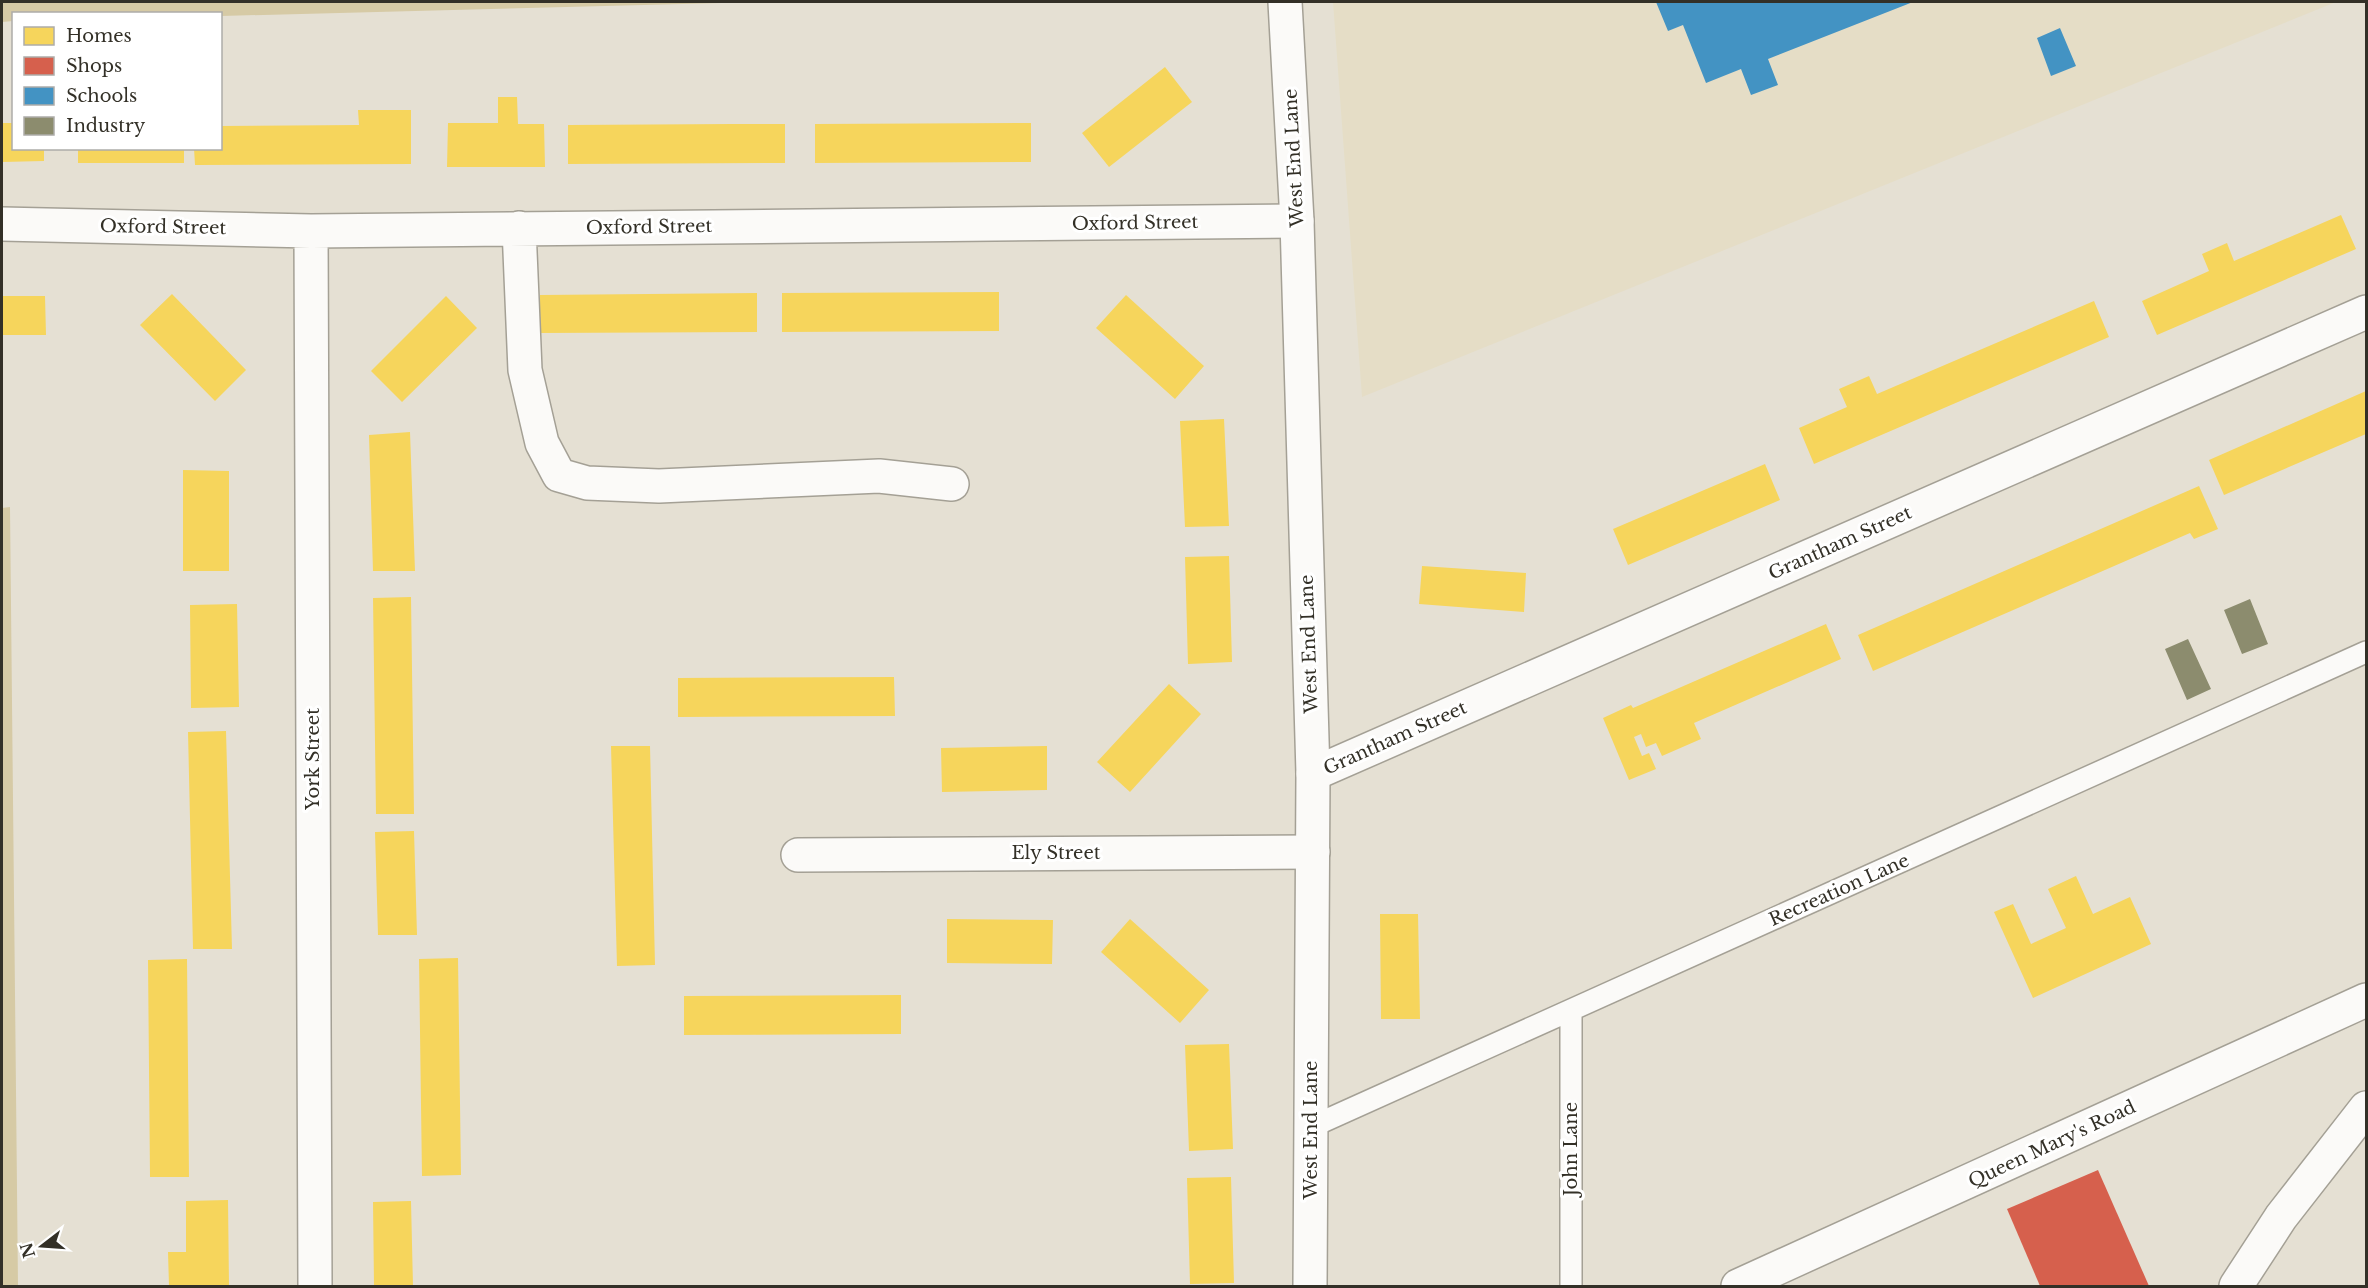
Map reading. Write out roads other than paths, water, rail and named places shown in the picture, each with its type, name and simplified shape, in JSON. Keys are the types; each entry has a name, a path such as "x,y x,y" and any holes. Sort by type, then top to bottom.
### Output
{"street":[{"name":"West End Lane","path":"1286,2 1297,221 1313,774 1310,1287"},
{"name":"Oxford Street","path":"2,224 311,231 1297,221"},
{"path":"519,228 525,370 542,443 559,475 587,483 659,486 879,476 952,484"},
{"name":"York Street","path":"311,231 315,1287"},
{"name":"Grantham Street","path":"1313,774 2367,312"},
{"name":"Ely Street","path":"798,855 1313,852"},
{"name":"Queen Mary's Road","path":"1738,1287 2367,1000"},
{"path":"2236,1287 2282,1217 2367,1108"}],"lane":[{"name":"Recreation Lane","path":"1311,1127 2367,652"},
{"name":"John Lane","path":"1570,1012 1571,1287"}]}
